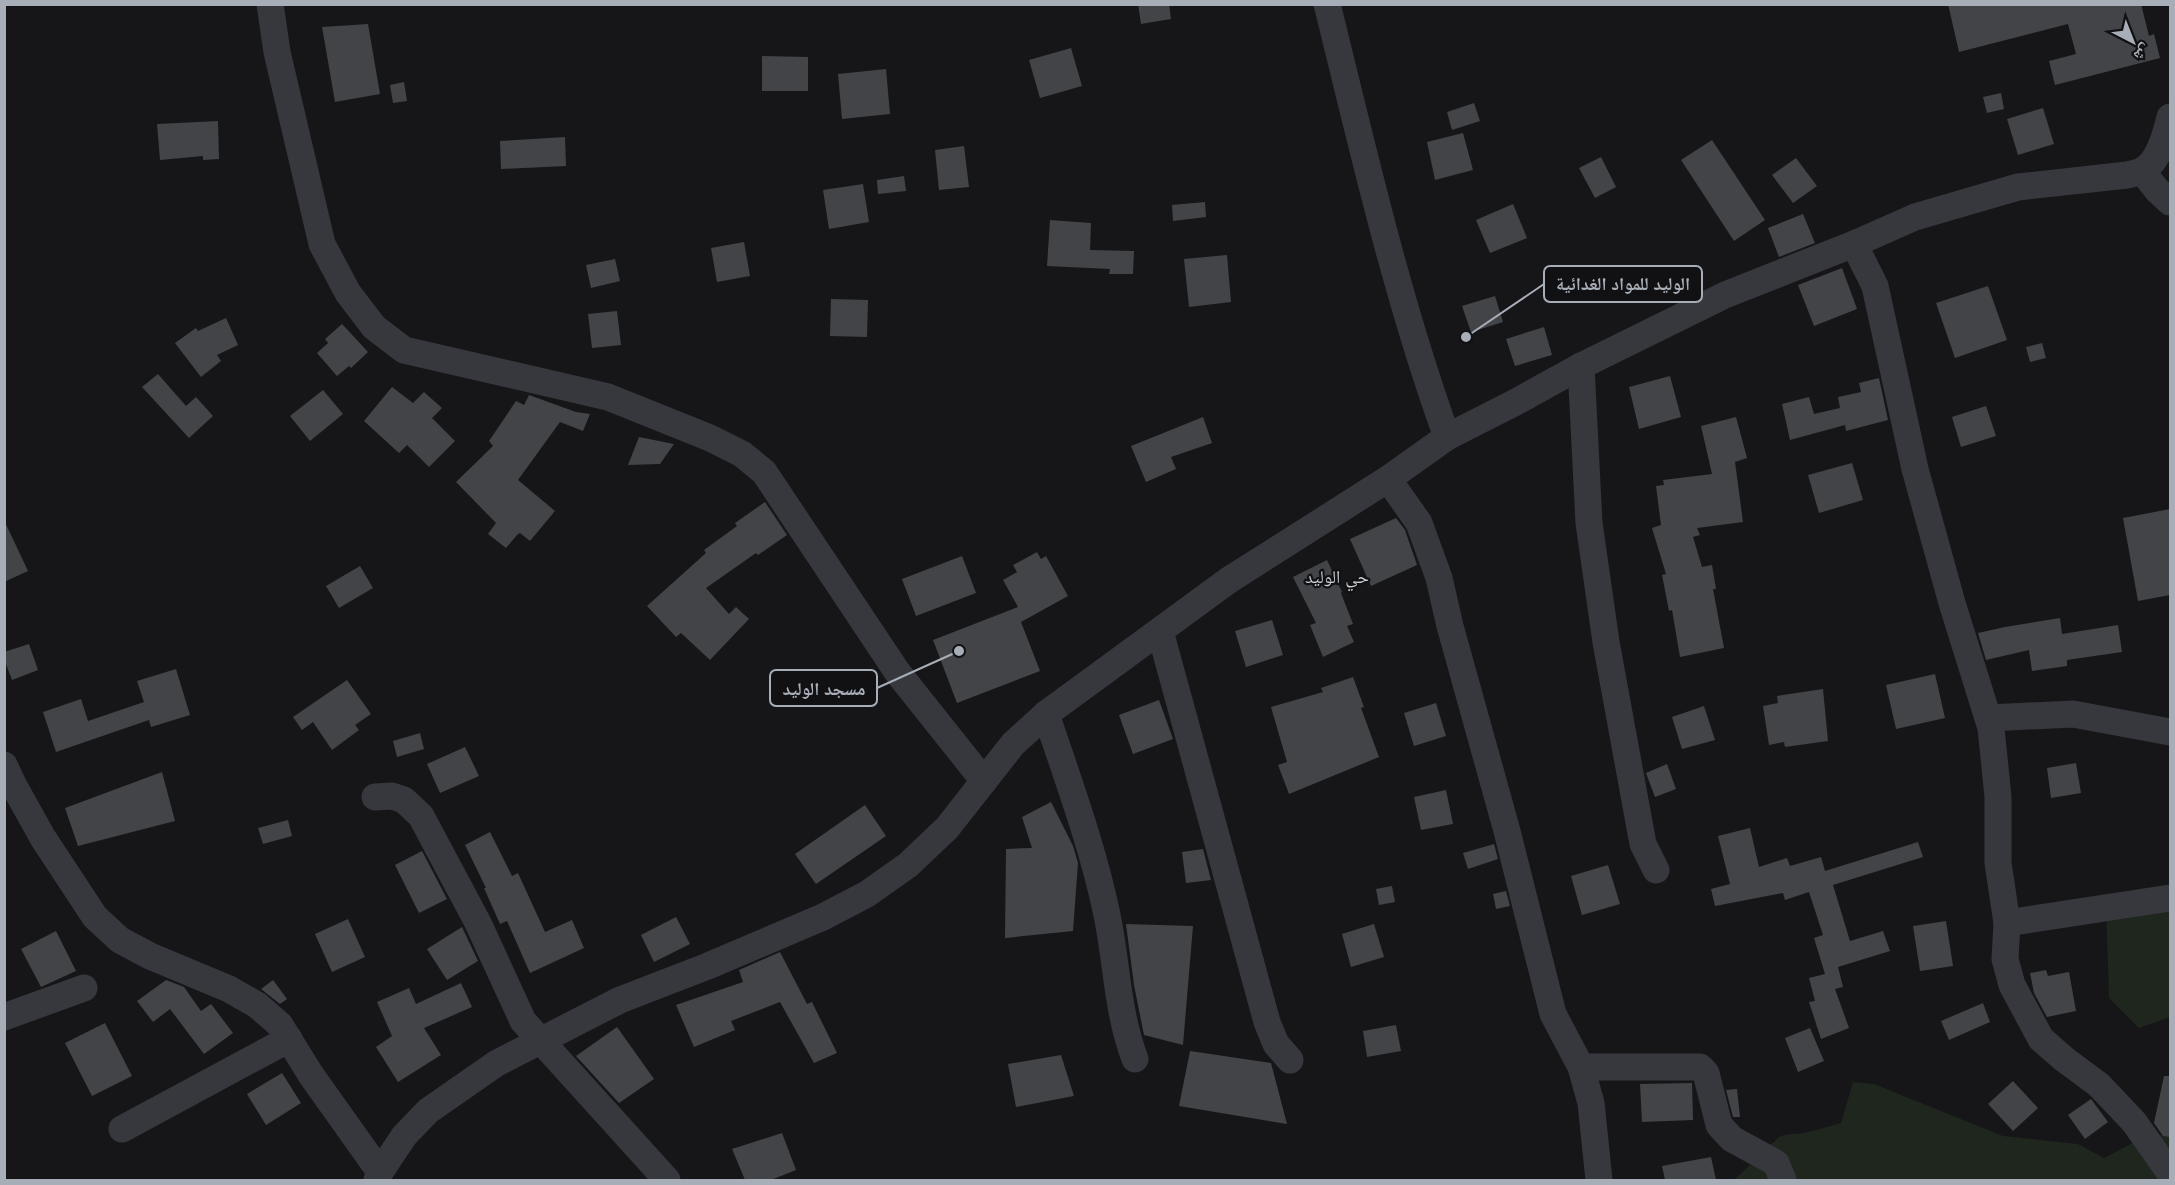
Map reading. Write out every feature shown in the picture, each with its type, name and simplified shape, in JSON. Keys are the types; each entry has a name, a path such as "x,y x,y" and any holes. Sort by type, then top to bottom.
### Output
{"street":[{"path":"270,4 277,52 322,244 348,293 374,327 404,350 608,397 710,438 742,454 764,472 898,673 984,780"},
{"path":"1327,4 1382,225 1446,437"},
{"path":"4,765 43,838 95,917 120,940 150,956 229,989 257,1005 280,1025 379,1176 404,1136 428,1111 497,1063 620,1000 708,966 823,917 867,894 908,865 946,828 1013,744 1047,714 1229,580 1388,478 1446,437 1581,366 1725,295 1854,244 1915,217 2018,187 2127,175 2142,171 2154,159 2170,117"},
{"path":"2142,171 2170,202"},
{"path":"1854,244 1875,286 1915,469 1952,603 1991,728 1998,797 1998,863 2007,923 2005,959 2012,985 2041,1039 2099,1085 2134,1122 2169,1168 2170,1173"},
{"path":"1581,366 1589,523 1604,630 1643,843 1656,870"},
{"path":"1388,478 1419,523 1439,578 1553,1014 1581,1068 1591,1103 1599,1180"},
{"path":"1160,631 1267,1022 1276,1044 1290,1060"},
{"path":"1047,714 1096,868 1107,917 1121,1013 1135,1059"},
{"path":"1988,718 2073,714 2170,732"},
{"path":"375,797 392,796 404,800 421,816 478,923 523,1021 667,1180"},
{"path":"2007,923 2170,898"},
{"path":"4,1017 84,988"},
{"path":"122,1129 289,1039"},
{"path":"1581,1068 1642,1066 1703,1069 1719,1125 1732,1139 1776,1163 1783,1180"}],"shaded area":[{"path":"2106,907 2170,911 2170,1017 2139,1028 2109,998"},
{"path":"1853,1082 1874,1084 2003,1136 2078,1144 2104,1158 2152,1133 2170,1137 2170,1180 1734,1180 1779,1137 1805,1133 1841,1123"}],"building":[{"path":"1138,4 1169,4 1171,19 1141,24"},
{"path":"1948,4 2141,4 2149,36 2154,34 2160,58 2055,85 2049,61 2076,54 2068,24 1959,52"},
{"path":"368,24 380,94 335,102 322,27"},
{"path":"1071,48 1082,86 1040,98 1029,60"},
{"path":"762,56 808,57 808,91 762,91"},
{"path":"886,69 890,114 842,119 838,74"},
{"path":"404,82 407,101 393,103 390,85"},
{"path":"2001,93 2004,109 1987,113 1983,97"},
{"path":"1474,103 1480,121 1452,130 1447,112"},
{"path":"2043,108 2054,144 2018,155 2007,119"},
{"path":"218,121 219,159 203,160 203,156 160,160 157,124"},
{"path":"1463,133 1473,170 1435,180 1427,142"},
{"path":"565,137 566,166 501,169 500,141"},
{"path":"1712,140 1765,220 1734,241 1681,160"},
{"path":"964,146 969,187 939,190 935,150"},
{"path":"1601,157 1616,187 1595,198 1579,168"},
{"path":"1796,158 1817,186 1793,203 1772,175"},
{"path":"904,176 906,191 878,194 877,180"},
{"path":"863,184 869,222 829,229 823,190"},
{"path":"1205,202 1206,217 1173,221 1172,205"},
{"path":"1513,204 1527,238 1490,253 1476,220"},
{"path":"1803,214 1815,243 1779,257 1768,228"},
{"path":"1050,220 1091,223 1090,250 1134,251 1133,274 1109,274 1110,269 1047,266"},
{"path":"744,242 750,276 717,282 711,248"},
{"path":"1227,255 1231,302 1189,307 1184,259"},
{"path":"615,259 620,281 591,288 586,265"},
{"path":"1842,268 1857,309 1814,326 1798,285"},
{"path":"1988,286 2007,340 1955,358 1936,303"},
{"path":"1495,296 1503,322 1471,332 1462,306"},
{"path":"831,299 868,300 867,337 830,336"},
{"path":"617,311 621,345 592,348 588,314"},
{"path":"226,318 238,345 217,355 221,361 201,377 175,343 196,328 198,331"},
{"path":"342,324 368,352 351,368 349,366 337,376 317,353 328,343 325,339"},
{"path":"1544,327 1552,355 1515,366 1506,339"},
{"path":"2042,343 2046,358 2030,362 2026,347"},
{"path":"158,374 186,406 196,397 213,416 189,438 142,387"},
{"path":"1670,376 1681,417 1639,429 1629,387"},
{"path":"1879,378 1888,420 1846,431 1845,425 1790,440 1782,404 1809,397 1814,414 1840,408 1838,397 1861,392 1859,383"},
{"path":"392,387 413,403 424,392 442,408 432,418 455,441 429,467 407,445 399,453 364,421"},
{"path":"323,390 343,414 310,441 290,416"},
{"path":"529,395 576,412 590,414 583,431 560,422 518,480 555,511 530,541 520,533 506,548 488,534 496,523 456,482 493,446 489,441 516,401 524,405"},
{"path":"1986,406 1996,436 1961,447 1952,417"},
{"path":"1203,417 1212,443 1171,457 1176,469 1146,482 1131,446"},
{"path":"1736,417 1747,458 1735,462 1743,522 1697,528 1700,535 1693,537 1702,567 1712,565 1716,589 1713,589 1724,648 1680,657 1672,610 1669,611 1662,575 1666,574 1652,528 1661,525 1656,486 1664,485 1663,480 1712,474 1701,426"},
{"path":"639,437 674,444 660,464 628,465"},
{"path":"1852,463 1863,500 1819,513 1808,475"},
{"path":"765,502 787,535 758,555 756,553 706,588 729,614 736,607 749,619 710,660 681,633 676,637 647,606 706,553 704,550 737,526 735,523"},
{"path":"2170,509 2170,595 2138,601 2123,518"},
{"path":"1396,518 1405,530 1417,565 1371,586 1350,539"},
{"path":"4,520 28,571 4,582"},
{"path":"1037,552 1041,559 1046,556 1068,596 1021,622 1040,671 957,703 933,640 1018,607 1003,580 1017,572 1013,565"},
{"path":"962,556 976,593 916,616 902,579"},
{"path":"1327,560 1342,592 1353,624 1347,626 1354,642 1323,657 1310,625 1316,623 1293,577"},
{"path":"360,566 373,588 339,608 326,586"},
{"path":"2060,618 2062,634 2118,625 2122,652 2067,660 2067,666 2032,671 2029,650 1986,660 1978,633"},
{"path":"1272,620 1283,655 1246,667 1235,631"},
{"path":"29,644 38,670 12,680 4,659 4,652"},
{"path":"176,669 190,715 151,727 149,720 56,752 43,712 81,699 88,721 144,702 137,681"},
{"path":"1935,674 1945,718 1896,729 1886,685"},
{"path":"1353,677 1364,707 1361,708 1379,757 1289,794 1278,765 1287,762 1271,707 1323,692 1321,688"},
{"path":"347,680 371,714 355,725 359,730 332,750 313,722 302,730 293,717"},
{"path":"1823,689 1828,741 1785,747 1784,742 1769,745 1763,706 1778,703 1777,696"},
{"path":"1159,700 1173,739 1133,754 1119,715"},
{"path":"1436,703 1446,736 1414,746 1404,713"},
{"path":"1704,706 1715,740 1682,749 1672,717"},
{"path":"420,733 424,749 397,757 393,741"},
{"path":"465,747 479,776 440,793 427,764"},
{"path":"2076,763 2081,793 2051,798 2047,768"},
{"path":"1667,764 1676,789 1655,797 1646,773"},
{"path":"162,772 175,821 78,846 65,808"},
{"path":"1446,790 1453,824 1421,830 1414,797"},
{"path":"1051,802 1073,846 1078,863 1073,931 1005,938 1006,849 1032,848 1022,817"},
{"path":"865,805 886,836 816,884 795,854"},
{"path":"288,820 292,836 263,844 258,828"},
{"path":"1750,828 1759,867 1787,858 1790,866 1821,857 1825,871 1918,842 1923,857 1833,885 1850,941 1883,931 1890,951 1838,967 1843,987 1835,989 1849,1028 1821,1039 1809,1002 1815,1001 1809,978 1825,974 1814,938 1823,935 1809,892 1785,900 1783,893 1715,906 1711,889 1730,884 1718,836"},
{"path":"490,832 512,876 518,873 545,932 572,920 584,948 530,973 507,921 500,924 465,845"},
{"path":"1494,844 1498,859 1468,869 1463,853"},
{"path":"1203,849 1211,880 1186,883 1182,852"},
{"path":"422,851 447,899 419,913 395,865"},
{"path":"1608,865 1620,904 1582,915 1571,876"},
{"path":"1392,886 1395,902 1379,905 1376,889"},
{"path":"1506,891 1510,906 1496,909 1493,894"},
{"path":"676,917 690,944 654,962 641,935"},
{"path":"348,919 365,957 332,972 315,934"},
{"path":"1946,921 1953,966 1920,971 1913,926"},
{"path":"1126,924 1193,926 1183,1045 1144,1035 1134,985"},
{"path":"1374,924 1384,957 1351,967 1342,934"},
{"path":"462,927 478,961 447,980 427,949"},
{"path":"56,931 76,971 41,987 21,949"},
{"path":"780,952 807,1004 812,1002 837,1053 814,1063 780,1002 731,1021 735,1030 694,1047 676,1005 743,982 739,970"},
{"path":"2046,970 2048,976 2069,972 2076,1011 2047,1017 2034,993 2030,973"},
{"path":"166,980 184,987 201,1011 211,1004 233,1033 204,1054 170,1009 153,1022 137,1001"},
{"path":"273,980 287,999 280,1004 261,989"},
{"path":"461,983 472,1007 424,1028 441,1055 398,1082 376,1047 392,1036 377,1002 409,988 416,1004"},
{"path":"1983,1003 1990,1022 1949,1040 1941,1021"},
{"path":"105,1023 132,1076 92,1096 65,1043"},
{"path":"1396,1025 1401,1051 1367,1057 1363,1031"},
{"path":"617,1027 654,1079 619,1103 576,1056"},
{"path":"1810,1028 1824,1061 1798,1072 1785,1038"},
{"path":"1190,1051 1271,1063 1287,1124 1179,1106"},
{"path":"1061,1055 1074,1096 1016,1107 1008,1064"},
{"path":"282,1073 301,1103 266,1125 247,1094"},
{"path":"2164,1076 2170,1076 2170,1137 2163,1136 2154,1123"},
{"path":"2013,1081 2038,1108 2013,1131 1988,1104"},
{"path":"1692,1083 1693,1120 1642,1122 1640,1084"},
{"path":"1737,1089 1740,1117 1733,1117 1726,1090"},
{"path":"2091,1099 2108,1122 2085,1139 2068,1115"},
{"path":"782,1133 796,1170 771,1180 745,1180 732,1149"},
{"path":"1711,1157 1716,1180 1665,1180 1662,1166"}],"place":[{"name":"الوليد للمواد الغدائية","path":"1466,337"},
{"name":"مسجد الوليد","path":"959,651"}],"district":[{"name":"حي الوليد","path":"1337,577"}]}
